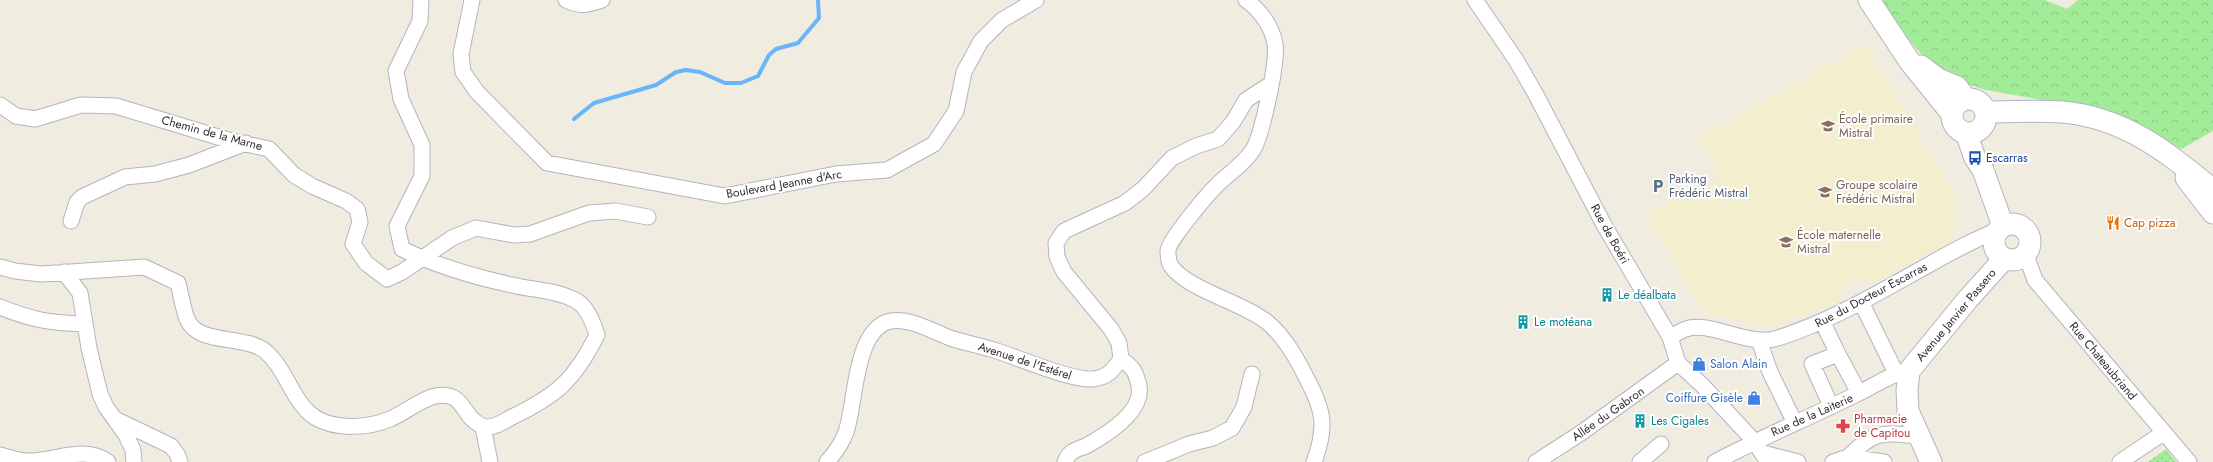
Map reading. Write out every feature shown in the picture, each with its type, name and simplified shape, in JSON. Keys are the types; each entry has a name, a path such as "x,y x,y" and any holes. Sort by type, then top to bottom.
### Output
{"main road":[{"path":"1869,0 1900,47 1938,79 1957,87 1959,107 1954,125 1966,133 1973,133 1981,128 1986,120 1986,112 1979,102 1959,107"},
{"path":"1986,112 2062,112 2084,116 2130,131 2153,143 2178,161 2213,190"},
{"path":"1966,133 1975,158 1983,170 2001,228 2015,224 2026,230 2031,240 2026,255"},
{"path":"2178,161 2189,184 2213,214"},
{"name":"Avenue Janvier Passero","path":"2001,228 1995,236 1994,246 1998,254 2004,259 2017,260 2026,255"},
{"name":"Avenue Janvier Passero","path":"1930,462 1908,411 1907,390 1903,372 2004,259"}],"street":[{"path":"0,267 15,271 41,274 144,267 178,284 187,319 194,328 204,334 251,343 265,351 279,366 301,403 316,418 334,424 361,426 389,420 433,397 446,395 457,399 472,420 483,427 494,426 541,403 566,384 586,357 597,335 592,318 576,300 545,290 475,276 420,258 402,249 397,226 422,176 422,145 401,99 396,71 420,22 421,0"},
{"name":"Boulevard Jeanne d'Arc","path":"472,0 461,54 464,72 477,92 547,163 725,196 836,174 887,170 934,144 956,111 964,72 981,41 1002,20 1036,0"},
{"path":"566,0 577,6 587,5 602,0"},
{"path":"1246,0 1254,6 1267,23 1275,44 1275,64 1265,112 1253,149 1242,164 1216,186 1176,235 1168,250 1171,265 1182,276 1254,312 1268,323 1283,339 1298,361 1319,401 1323,423 1320,447 1314,462"},
{"name":"Rue de Boéri","path":"1475,0 1516,60 1594,204 1670,337 1678,363"},
{"path":"1065,462 1070,453 1100,437 1131,412 1138,403 1140,393 1133,366 1121,359 1119,343 1111,329 1064,272 1057,257 1056,244 1064,231 1126,202 1143,189 1172,158 1196,146 1218,139 1233,122 1246,100 1271,84"},
{"name":"Chemin de la Marne","path":"0,105 16,116 35,119 81,105 116,106 228,140 269,149 294,175 312,186 346,201 357,209 360,222 353,244 366,263 387,279 402,272 420,258"},
{"path":"71,221 77,202 82,197 125,177 155,174 189,165 246,143"},
{"path":"420,258 452,238 476,228 514,236 530,234 589,213 615,211 648,217"},
{"name":"Rue du Docteur Escarras","path":"1670,337 1687,328 1701,328 1759,340 1776,339 1822,321 1861,302 1976,238 2001,228"},
{"name":"Rue Chateaubriand","path":"2026,255 2035,280 2189,462"},
{"path":"64,272 80,293 100,394 106,407 133,450 134,462"},
{"path":"1861,302 1871,323 1903,372"},
{"path":"0,307 29,319 60,323 85,324"},
{"name":"Avenue de l'Estérel","path":"827,462 838,456 846,432 860,359 867,341 878,328 887,322 902,321 923,326 953,339 994,350 1076,378 1092,379 1110,374 1121,359"},
{"path":"1822,321 1859,393"},
{"path":"1759,340 1770,372 1795,422"},
{"path":"1831,406 1812,364 1838,354"},
{"path":"1678,363 1702,385 1762,452 1798,462"},
{"name":"Allée du Gabron","path":"1536,462 1587,429 1678,363"},
{"name":"Rue de la Laiterie","path":"1715,462 1762,452 1795,422 1903,372"},
{"path":"1145,462 1189,444 1213,438 1232,428 1244,407 1252,374"},
{"path":"114,419 171,446 177,454 180,462"},
{"path":"483,427 490,462"},
{"path":"2120,462 2163,433"},
{"path":"1848,457 1864,441 1880,434 1918,436"},
{"path":"1640,462 1661,444"},
{"path":"0,455 28,461 49,460 77,454 100,456 108,462"},
{"path":"1833,462 1848,457 1884,462"}],"shaded area":[{"name":"Groupe scolaire Frédéric Mistral","path":"1866,44 1960,203 1951,241 1873,283 1859,277 1842,286 1839,303 1764,327 1702,311 1646,213 1720,181 1699,137"}],"green space":[{"path":"1881,0 2045,0 2067,9 2078,0 2213,0 2213,131 2181,149 2156,135 2082,107 1986,90 1955,80 1925,58 1900,30"},
{"path":"2166,449 2176,462 2148,462"}],"waterway":[{"path":"574,119 594,103 656,85 676,72 686,70 700,72 725,83 741,83 758,76 769,55 776,49 798,43 819,18 818,0"}],"place":[{"name":"École primaire Mistral","path":"1828,126"},
{"name":"Escarras","path":"1975,158"},
{"name":"Parking Frédéric Mistral","path":"1658,186"},
{"name":"Groupe scolaire Frédéric Mistral","path":"1825,192"},
{"name":"Cap pizza","path":"2113,223"},
{"name":"École maternelle Mistral","path":"1786,242"},
{"name":"Le déalbata","path":"1607,295"},
{"name":"Le motéana","path":"1523,322"},
{"name":"Salon Alain","path":"1699,364"},
{"name":"Coiffure Gisèle","path":"1754,398"},
{"name":"Les Cigales","path":"1640,421"},
{"name":"Pharmacie de Capitou","path":"1843,426"}]}
